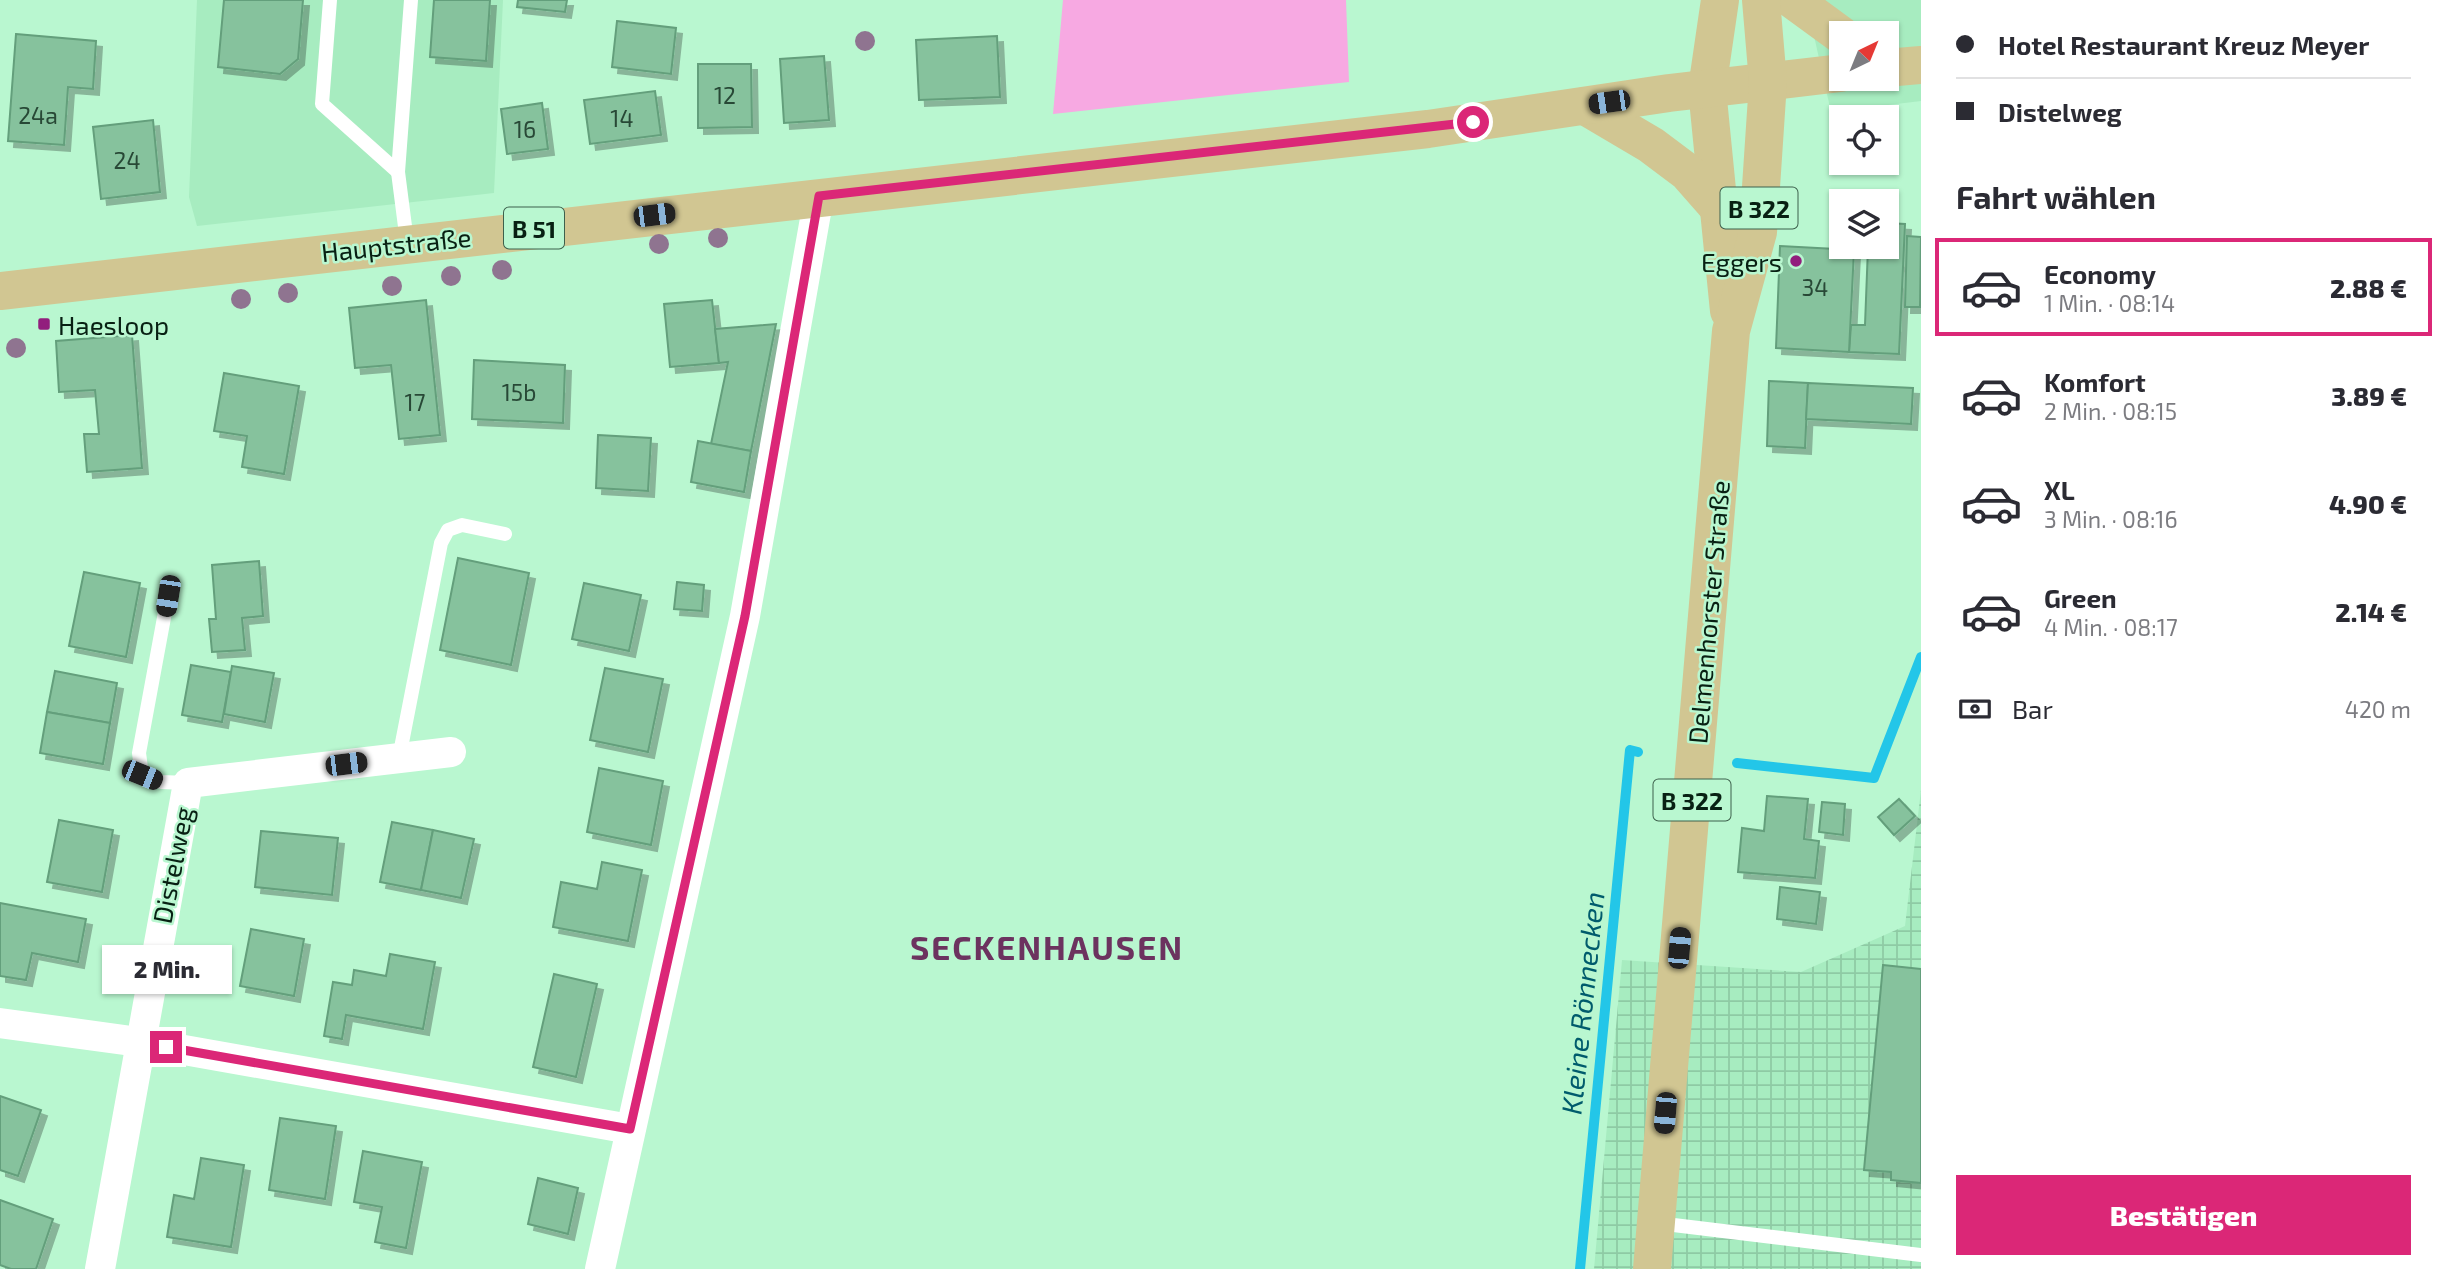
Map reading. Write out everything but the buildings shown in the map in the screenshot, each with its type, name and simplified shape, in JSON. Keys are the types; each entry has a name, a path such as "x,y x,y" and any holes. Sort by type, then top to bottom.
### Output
{"main road":[{"name":"Delmenhorster Straße","path":"1720,0 1707,89 1716,205 1731,331"},
{"name":"Delmenhorster Straße","path":"1652,1269 1731,331 1758,232 1768,82 1761,0"},
{"path":"1793,0 1829,26"},
{"name":"B 51","path":"1585,106 1829,75"},
{"path":"1585,106 1651,145 1687,172 1716,205"},
{"name":"Hauptstraße","path":"0,290 407,242 1415,131 1585,106"}],"street":[{"path":"600,1269 745,616 819,196"},
{"name":"Distelweg","path":"100,1269 188,783 451,752"},
{"path":"0,1023 139,1042 630,1129"}],"lane":[{"path":"330,0 322,104 398,172"},
{"path":"407,242 398,172 411,0"},
{"path":"399,758 441,542 448,530 462,525 505,534"},
{"path":"168,596 139,753 142,775 161,782 188,783"},
{"path":"1656,1223 1921,1255"}],"shaded area":[{"path":"197,0 503,0 494,193 197,226 189,197"},
{"path":"1063,0 1346,0 1349,82 1053,114"},
{"path":"1806,0 1921,0 1921,101 1888,105 1829,105"},
{"path":"1921,790 1921,1269 1594,1269 1622,960 1801,972 1905,926"}],"waterway":[{"name":"Kleine Rönnecken","path":"1737,763 1874,778 1921,657"},
{"name":"Kleine Rönnecken","path":"1580,1269 1630,750 1638,752"}],"place":[{"name":"Eggers","path":"1796,261"},
{"name":"Haesloop","path":"44,324"}],"district":[{"name":"SECKENHAUSEN","path":"1047,947"}],"route":[{"path":"166,1047 630,1129 745,616 819,196 1473,122"}]}
